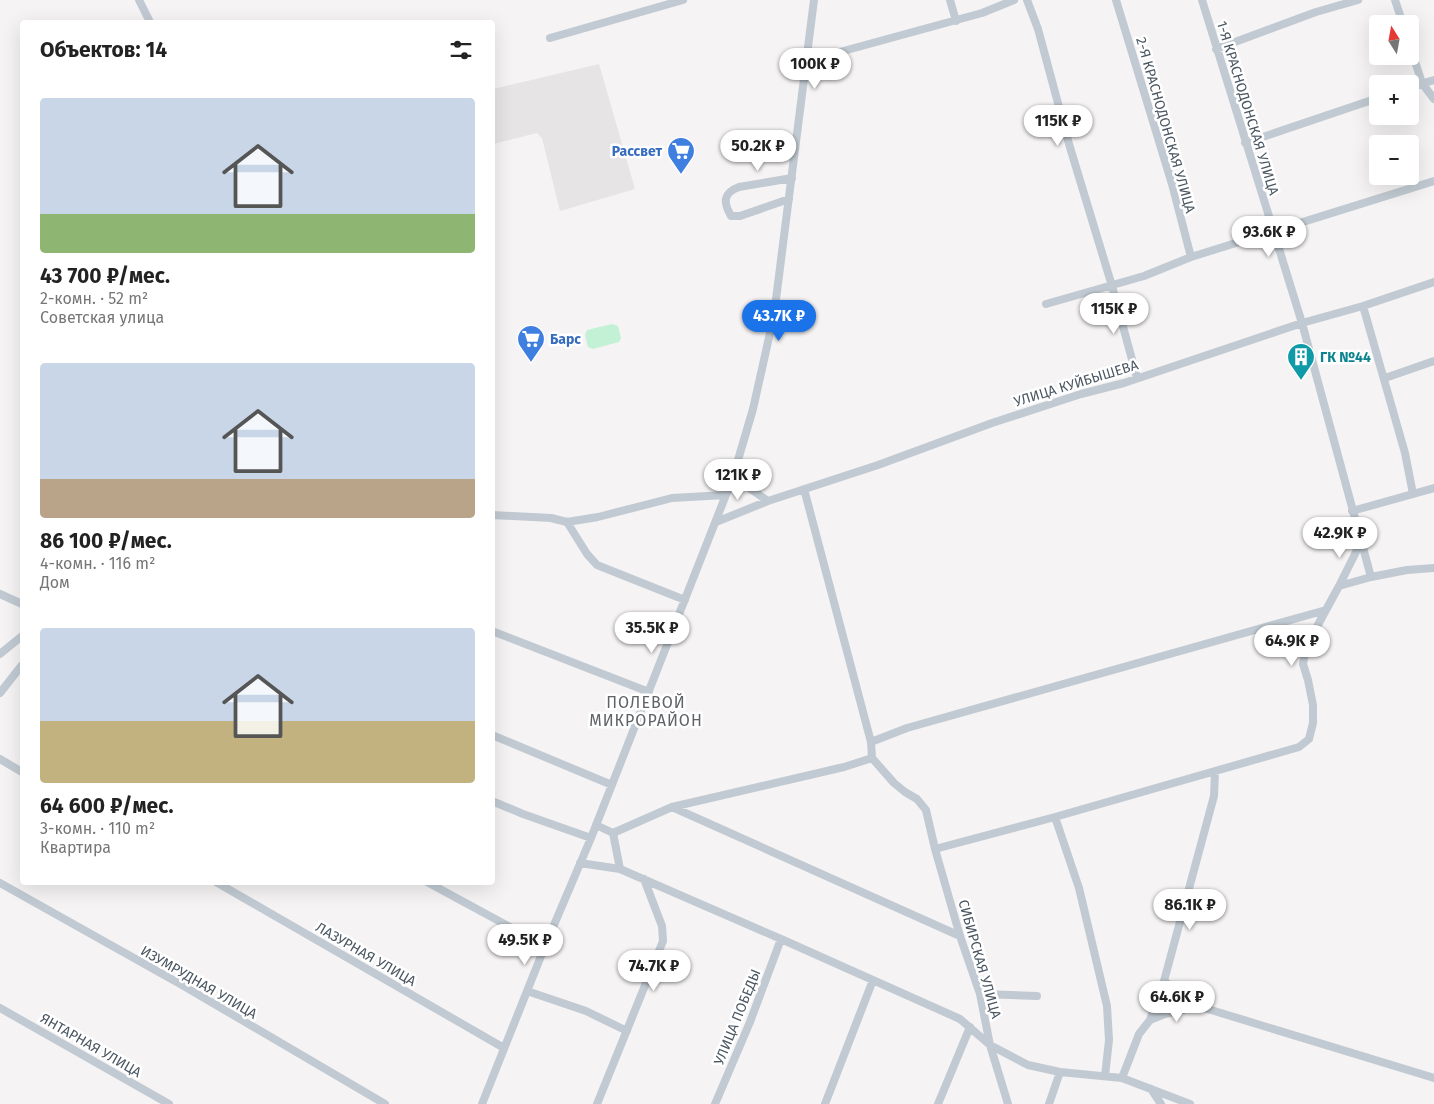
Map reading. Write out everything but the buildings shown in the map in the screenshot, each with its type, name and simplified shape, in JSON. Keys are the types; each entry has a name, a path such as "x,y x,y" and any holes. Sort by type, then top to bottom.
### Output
{"street":[{"path":"140,0 149,20"},
{"path":"550,38 683,0"},
{"path":"482,1104 545,946 591,838 733,477 753,409 774,315 814,0"},
{"path":"950,0 956,20"},
{"path":"807,61 982,13 1014,0"},
{"path":"1027,0 1038,29 1069,144 1112,286 1137,378"},
{"name":"2-Я КРАСНОДОНСКАЯ УЛИЦА","path":"1116,0 1172,184 1191,257"},
{"name":"1-Я КРАСНОДОНСКАЯ УЛИЦА","path":"1202,0 1302,323 1371,577"},
{"path":"1216,49 1316,12 1358,0"},
{"path":"1395,0 1400,15"},
{"path":"1416,65 1422,83 1434,99"},
{"path":"1419,84 1434,80"},
{"path":"1245,143 1369,101"},
{"path":"789,199 740,216 730,216 726,206 726,198 731,190 792,178"},
{"path":"1046,304 1144,276 1191,257 1434,181"},
{"name":"УЛИЦА КУЙБЫШЕВА","path":"716,522 768,501 878,465 1081,394 1124,383 1302,323 1363,306 1434,282"},
{"path":"1363,306 1405,453 1413,494"},
{"path":"1385,378 1434,361"},
{"path":"733,477 768,501"},
{"path":"1352,511 1434,488"},
{"path":"596,825 613,833 672,807 844,767 872,758 871,742 804,490"},
{"path":"495,514 551,518 567,522 598,517 672,498 725,495"},
{"path":"567,522 587,554 597,565 685,600"},
{"path":"935,849 1056,817 1298,747 1309,739 1313,722 1308,680 1303,664 1306,647 1361,542"},
{"path":"1339,586 1371,577 1408,570 1434,568"},
{"path":"0,594 20,603"},
{"path":"871,742 907,728 1326,610"},
{"path":"495,631 649,692"},
{"path":"0,654 20,638"},
{"path":"0,693 20,668"},
{"path":"495,736 612,785"},
{"name":"СИБИРСКАЯ УЛИЦА","path":"872,758 894,783 917,799 926,810 960,936 980,994 990,1045 1008,1104"},
{"path":"0,759 20,771"},
{"path":"1122,1078 1139,1034 1150,1020 1164,981 1214,796 1215,772"},
{"path":"495,802 522,814 591,838"},
{"path":"672,807 960,936"},
{"path":"1056,817 1079,888 1106,1006 1109,1040 1105,1076"},
{"path":"613,833 620,868"},
{"path":"580,863 620,868 781,938 960,1019 990,1045 1028,1065 1060,1072 1122,1078 1190,1104"},
{"path":"597,1104 663,940 662,926 644,879"},
{"name":"ИЗУМРУДНАЯ УЛИЦА","path":"0,883 182,985 385,1104"},
{"name":"ЛАЗУРНАЯ УЛИЦА","path":"221,885 504,1048"},
{"path":"432,885 545,946"},
{"name":"УЛИЦА ПОБЕДЫ","path":"715,1104 750,1022 781,938"},
{"path":"825,1104 873,980"},
{"path":"1164,981 1198,1006 1434,1078"},
{"path":"527,991 586,1011 627,1031"},
{"path":"980,994 1037,996"},
{"path":"1150,1020 1165,1014 1198,1006"},
{"name":"ЯНТАРНАЯ УЛИЦА","path":"0,1008 169,1104"},
{"path":"938,1104 970,1026"},
{"path":"1049,1104 1060,1072"},
{"path":"1150,1089 1161,1104"}],"shaded area":[{"path":"599,64 635,189 560,211 542,138 537,133 495,144 495,89"}],"green space":[{"path":"612,324 618,326 621,338 619,342 593,349 588,347 585,335 587,330"}],"place":[{"name":"Рассвет","path":"681,175"},
{"name":"Барс","path":"531,363"},
{"name":"ГК №44","path":"1301,381"}],"district":[{"name":"ПОЛЕВОЙ МИКРОРАЙОН","path":"646,711"}]}
